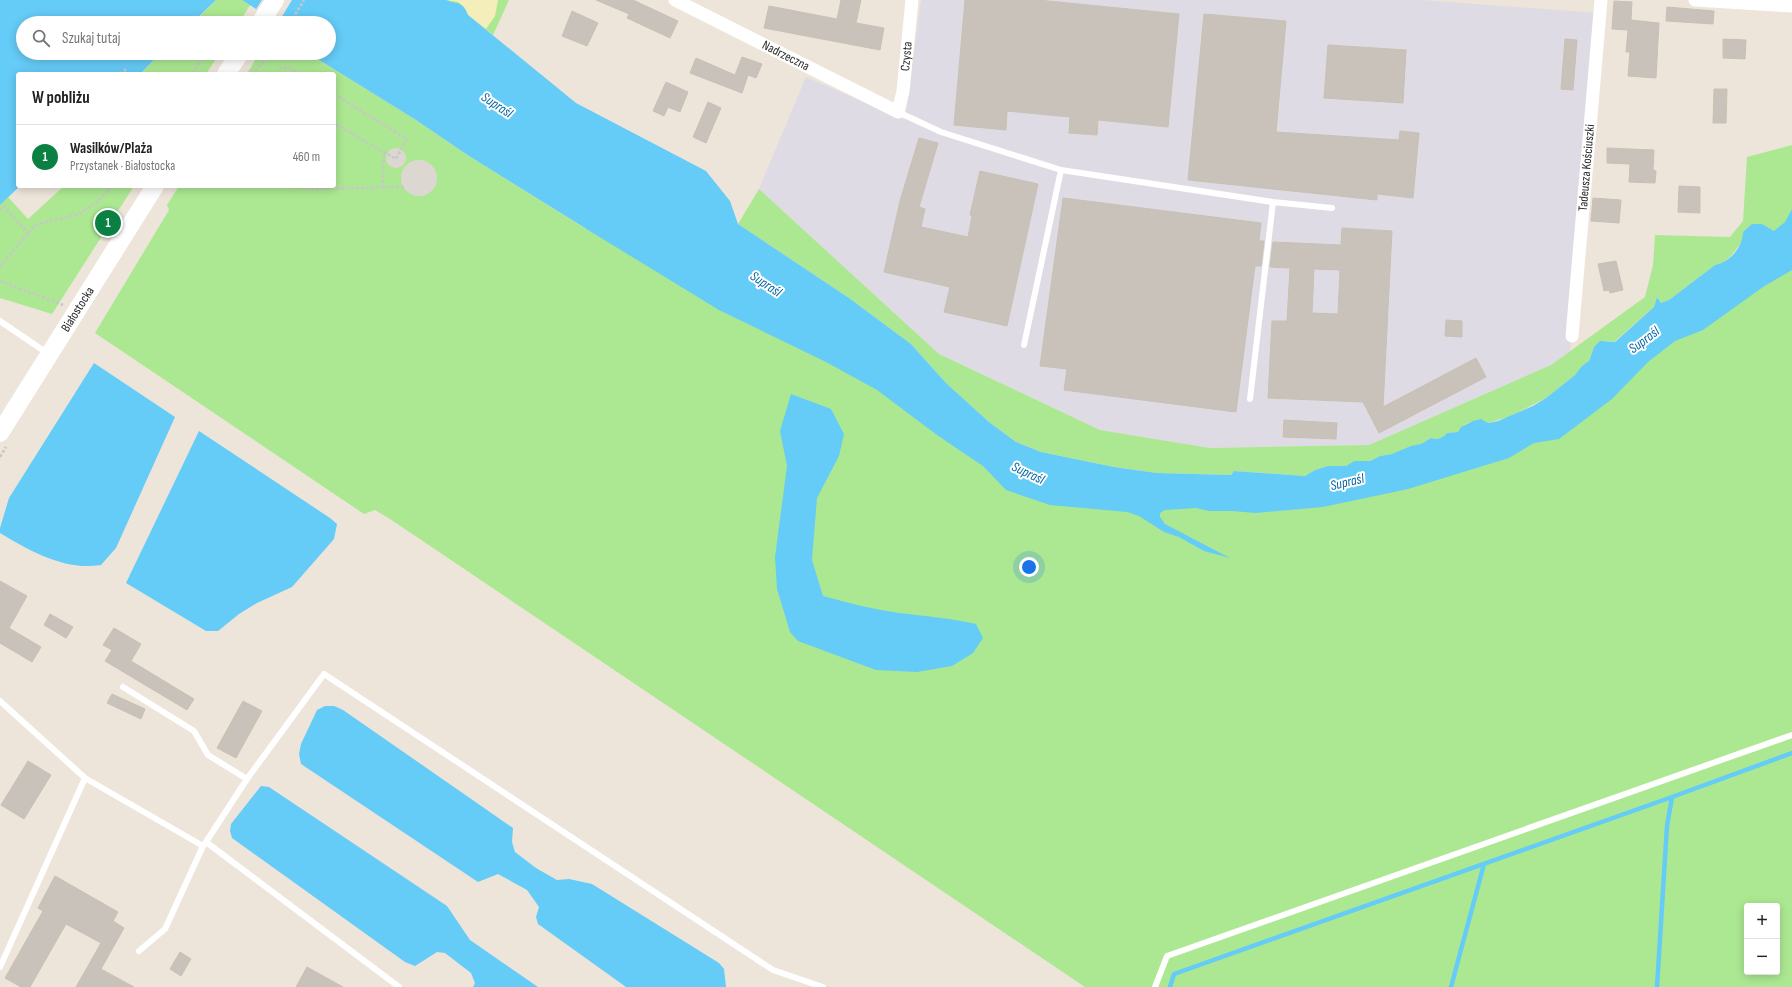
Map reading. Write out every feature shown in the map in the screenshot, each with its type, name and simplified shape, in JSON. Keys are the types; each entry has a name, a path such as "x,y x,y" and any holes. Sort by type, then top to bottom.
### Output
{"main road":[{"path":"265,16 275,0"},
{"path":"227,72 235,60"},
{"name":"Białostocka","path":"0,433 48,354 154,188"}],"street":[{"name":"Nadrzeczna","path":"675,0 898,112"},
{"name":"Czysta","path":"898,112 903,91 912,0"},
{"name":"Tadeusza Kościuszki","path":"1572,336 1600,0"},
{"path":"1695,0 1792,6"}],"lane":[{"path":"898,112 941,132 1061,170 1272,202 1332,208"},
{"path":"1024,345 1061,170"},
{"path":"1250,399 1272,202"},
{"path":"0,321 48,354"},
{"path":"139,951 165,929 204,844 247,779 324,674 773,970 823,987"},
{"path":"123,687 194,731 208,755 247,779"},
{"path":"0,701 85,778 204,844 399,987"},
{"path":"1155,987 1167,956 1792,735"},
{"path":"0,967 85,778"}],"path":[{"path":"294,16 304,0"},
{"path":"193,72 201,60"},
{"path":"253,72 265,60"},
{"path":"278,72 280,69 288,66 298,72"},
{"path":"336,95 407,139 396,159 336,124"},
{"path":"383,188 384,153"},
{"path":"305,188 404,187"},
{"path":"0,267 34,225 79,214 96,203 110,188"},
{"path":"0,210 4,206 28,233"},
{"path":"0,281 66,306"}],"shaded area":[{"path":"921,0 1422,0 1599,13 1570,351 1551,365 1369,445 1210,448 1100,430 939,354 759,189 806,77 905,120"},
{"path":"396,148 403,151 406,158 403,165 396,168 389,165 386,158 389,151"},
{"path":"419,160 429,163 434,168 437,178 434,188 429,193 419,196 409,193 404,188 401,178 404,168 409,163"}],"green space":[{"path":"216,0 242,0 250,5 243,16 200,16"},
{"path":"446,0 509,0 493,35 468,15 465,8"},
{"path":"155,60 215,60 207,72 142,72"},
{"path":"255,60 319,60 586,229 611,228 888,387 1020,484 1280,494 1501,440 1768,229 1762,224 1745,239 1725,261 1715,265 1669,300 1661,303 1657,297 1654,307 1614,342 1607,341 1594,347 1589,361 1575,375 1546,398 1511,416 1488,423 1475,421 1467,423 1458,432 1447,433 1438,439 1431,438 1421,444 1392,454 1380,456 1370,461 1354,461 1346,466 1328,466 1315,470 1305,476 1234,471 1231,475 1157,473 1114,467 1041,452 1016,442 989,422 946,383 911,344 849,298 738,224 759,189 939,354 1100,430 1210,448 1369,445 1551,365 1645,297 1653,265 1655,235 1730,237 1743,221 1747,157 1792,145 1792,209 1790,213 1792,212 1792,987 1085,987 390,519 375,510 364,514 95,333 169,210 167,205 178,188 336,188 336,72 248,72"},
{"path":"62,188 133,188 52,314 0,298 0,205 8,197 28,219"}],"sand":[{"path":"446,0 498,0 495,16 486,29 468,15 465,8 458,2"}],"water":[{"path":"0,0 216,0 199,16 16,16 16,60 154,60 142,72 16,72 16,188 18,188 0,205"},
{"name":"Supraśl","path":"242,0 446,0 462,5 468,15 576,103 706,171 730,201 738,224 849,298 911,344 946,383 989,422 1016,442 1041,452 1114,467 1157,473 1231,475 1234,471 1305,476 1315,470 1328,466 1346,466 1354,461 1370,461 1380,456 1392,454 1411,446 1421,444 1431,438 1438,439 1447,433 1458,432 1461,427 1473,421 1481,419 1488,423 1498,421 1533,406 1546,398 1575,375 1582,366 1589,361 1594,347 1600,341 1615,342 1654,307 1657,297 1661,303 1669,300 1715,265 1726,261 1735,253 1741,243 1743,232 1752,224 1762,224 1774,231 1785,222 1792,209 1792,270 1763,287 1703,330 1675,341 1648,362 1612,399 1559,439 1534,443 1509,458 1408,489 1323,507 1255,513 1209,511 1196,508 1165,510 1160,513 1160,517 1165,524 1230,558 1204,551 1179,537 1164,532 1139,516 1127,512 1050,505 1006,490 983,466 937,435 877,390 826,362 719,310 469,156 416,120 319,60 336,60 336,16 267,16"},
{"path":"94,363 175,417 116,548 101,565 88,566 61,562 36,553 0,533 0,528 9,498"},
{"path":"791,394 831,409 844,434 839,456 817,498 812,560 823,596 861,606 899,613 976,624 983,638 973,653 952,666 917,672 876,670 798,641 790,632 777,589 775,557 787,466 780,431"},
{"path":"199,431 337,524 334,539 292,587 257,603 239,614 218,631 206,631 126,583"},
{"path":"325,706 334,706 343,710 513,828 512,842 515,852 536,868 557,880 569,879 592,884 719,963 724,969 726,987 626,987 538,924 536,917 539,907 527,890 498,874 478,882 301,764 299,754 301,744 317,710"},
{"path":"261,786 269,787 447,906 470,940 538,987 473,987 475,983 471,973 445,953 437,952 415,966 405,962 232,838 230,831 231,824"}],"pier":[{"path":"262,0 292,0 282,16 263,16 255,11"}],"building":[{"path":"596,0 633,0 678,21 670,38 627,18 629,14"},
{"path":"841,0 861,0 856,23 884,28 880,50 764,28 769,6 837,19"},
{"path":"965,0 1038,0 1179,14 1168,127 1098,120 1097,135 1069,133 1070,117 1007,111 1006,130 954,125"},
{"path":"1614,1 1632,2 1631,20 1659,23 1656,78 1628,76 1630,52 1626,52 1628,30 1612,29"},
{"path":"1667,7 1714,11 1713,24 1666,21"},
{"path":"572,11 598,23 587,46 562,36"},
{"path":"1204,14 1286,21 1276,132 1399,140 1400,131 1419,133 1413,198 1377,194 1377,200 1188,180"},
{"path":"1565,39 1577,40 1573,90 1561,89"},
{"path":"1723,39 1746,40 1745,59 1723,58"},
{"path":"1328,45 1406,50 1403,103 1324,98"},
{"path":"742,57 762,64 756,78 748,75 742,93 690,73 696,58 735,75"},
{"path":"666,82 688,92 680,112 668,107 664,116 653,111"},
{"path":"1714,89 1727,89 1726,123 1713,123"},
{"path":"708,102 721,108 706,143 693,137"},
{"path":"919,138 938,143 919,207 925,209 921,227 968,237 972,216 970,215 980,171 1038,184 1007,326 944,312 950,287 884,272 900,201"},
{"path":"1607,148 1654,150 1653,170 1656,171 1655,183 1629,182 1630,164 1607,163"},
{"path":"1679,186 1700,187 1700,213 1678,212"},
{"path":"1063,198 1261,223 1259,241 1264,241 1261,266 1255,266 1236,412 1064,390 1067,369 1040,366"},
{"path":"1593,198 1621,200 1619,223 1591,221"},
{"path":"1342,228 1392,231 1383,407 1476,358 1486,377 1379,433 1363,402 1268,398 1272,321 1287,321 1290,268 1270,267 1273,242 1341,245","holes":["1314,269 1340,270 1338,314 1312,313"]},
{"path":"1616,261 1623,290 1610,293 1609,290 1604,291 1598,264"},
{"path":"1446,320 1462,321 1462,337 1445,336"},
{"path":"1284,420 1337,423 1336,439 1283,437"},
{"path":"0,581 27,596 9,628 41,647 32,662 0,643"},
{"path":"50,614 73,627 66,638 44,625"},
{"path":"114,628 141,644 131,661 194,699 187,710 105,661 112,650 103,645"},
{"path":"112,694 145,709 141,719 107,703"},
{"path":"243,701 262,711 236,758 217,748"},
{"path":"28,761 51,775 24,819 1,805"},
{"path":"55,876 118,912 113,921 124,928 101,969 134,987 76,987 101,943 66,924 30,987 21,987 5,978 43,911 38,908"},
{"path":"180,952 191,959 181,976 170,969"},
{"path":"307,967 343,987 296,987"}],"waterway":[{"path":"1170,987 1174,974 1792,753"},
{"path":"1657,987 1667,826 1672,797"},
{"path":"1451,987 1484,864"}],"place":[{"name":"Wasilków/Plaża","path":"108,223"}]}
